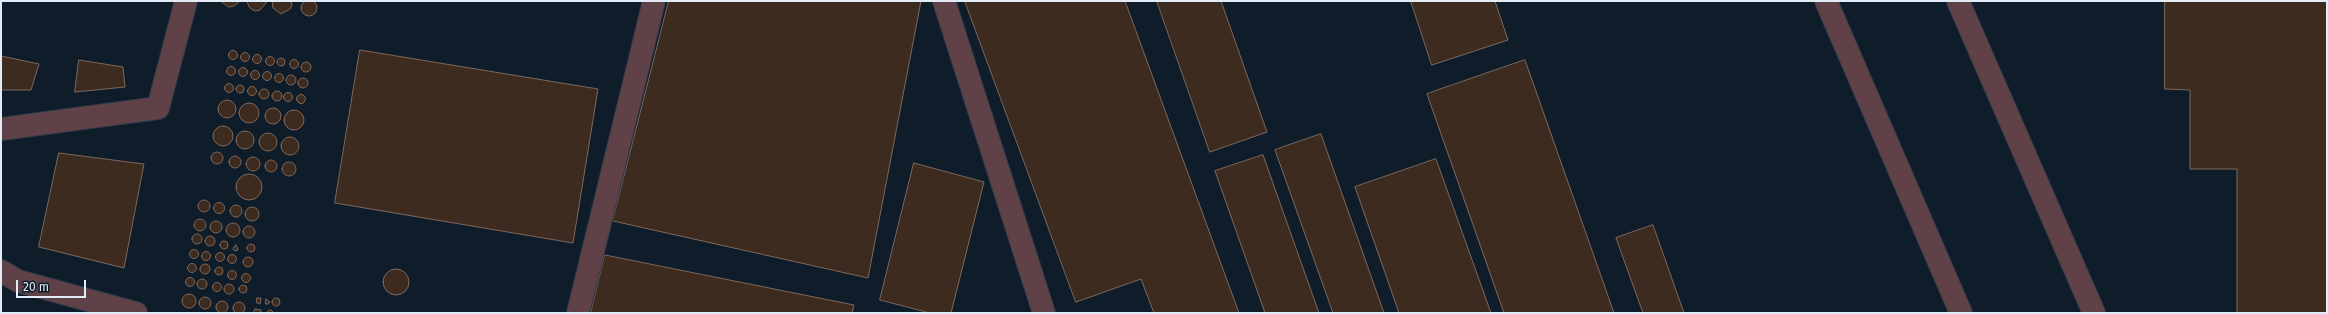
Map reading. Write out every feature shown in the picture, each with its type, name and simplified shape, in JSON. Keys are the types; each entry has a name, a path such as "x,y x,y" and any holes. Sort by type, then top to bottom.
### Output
{"street":[{"path":"1,129 158,108 186,1"},
{"path":"578,313 654,1"},
{"path":"944,1 1044,313"},
{"path":"1826,1 1961,313"},
{"path":"1958,1 2094,313"},
{"path":"1,271 18,281 136,313"}],"building":[{"path":"309,0 315,2 317,8 315,14 309,16 303,14 301,8 303,2"},
{"path":"221,1 240,1 234,6 229,7"},
{"path":"247,1 266,1 266,3 260,10 255,11 250,8"},
{"path":"273,1 291,1 292,5 290,9 281,14 273,8"},
{"path":"669,1 921,1 868,278 613,221"},
{"path":"965,1 1125,1 1239,313 1154,313 1141,279 1076,302"},
{"path":"1157,1 1221,1 1267,132 1210,152"},
{"path":"1411,1 1495,1 1508,40 1432,65"},
{"path":"2165,1 2327,1 2327,313 2237,313 2237,169 2190,169 2190,90 2165,89"},
{"path":"233,50 238,55 233,60 228,55"},
{"path":"360,50 598,89 573,243 335,203"},
{"path":"245,52 250,57 245,62 240,57"},
{"path":"257,54 262,59 257,64 252,59"},
{"path":"1,56 39,64 31,90 1,90"},
{"path":"268,57 272,57 274,61 272,65 268,65 266,63 266,59"},
{"path":"279,58 283,58 285,62 283,66 279,66 277,64 277,60"},
{"path":"294,59 299,64 294,69 289,64"},
{"path":"79,60 123,67 125,87 75,92"},
{"path":"1525,60 1614,313 1504,313 1427,94"},
{"path":"306,62 311,67 306,72 301,67"},
{"path":"229,67 233,67 235,71 233,75 229,75 227,73 227,69"},
{"path":"243,67 248,72 243,77 238,72"},
{"path":"255,70 260,75 255,80 250,75"},
{"path":"267,71 272,76 267,81 262,76"},
{"path":"279,73 284,78 279,83 274,78"},
{"path":"289,75 293,75 295,76 295,84 289,85 286,82 286,78"},
{"path":"301,78 305,78 308,83 305,88 301,88 298,85 298,81"},
{"path":"227,84 231,84 233,88 231,92 227,92 225,90 225,86"},
{"path":"240,85 243,86 243,92 240,93 237,92 236,89 237,86"},
{"path":"252,86 257,91 252,96 247,91"},
{"path":"264,89 269,94 264,99 259,94"},
{"path":"275,91 279,91 281,92 281,100 275,101 272,98 272,94"},
{"path":"288,92 293,97 288,102 283,97"},
{"path":"299,95 303,95 305,99 303,103 299,103 297,101 297,97"},
{"path":"223,100 231,100 236,105 234,116 231,118 223,118 218,113 218,105"},
{"path":"249,103 256,106 259,113 256,120 249,123 242,120 239,113 242,106"},
{"path":"270,108 276,108 281,113 279,122 276,124 270,124 265,119 265,113"},
{"path":"294,110 301,113 304,120 301,127 294,130 287,127 284,120 287,113"},
{"path":"223,126 230,129 233,136 230,143 223,146 216,143 213,136 216,129"},
{"path":"245,131 251,134 254,140 251,146 245,149 239,146 236,140 239,134"},
{"path":"268,133 274,136 277,142 274,148 268,151 262,148 259,142 262,136"},
{"path":"1321,134 1384,313 1333,313 1275,150"},
{"path":"290,137 296,140 299,146 296,152 290,155 284,152 281,146 284,140"},
{"path":"215,152 219,152 223,158 219,164 215,164 211,160 211,156"},
{"path":"59,153 144,164 124,268 39,247"},
{"path":"1263,155 1319,313 1265,313 1215,171"},
{"path":"237,156 240,157 240,167 233,168 230,167 229,160 230,157"},
{"path":"250,157 256,157 260,161 260,167 256,171 250,171 246,167 246,161"},
{"path":"1436,159 1491,313 1399,313 1355,187"},
{"path":"269,160 273,160 277,166 273,172 269,172 265,168 265,164"},
{"path":"289,162 294,164 296,169 294,174 289,176 284,174 282,169 284,164"},
{"path":"914,163 984,182 951,313 930,313 880,300"},
{"path":"249,174 258,178 262,187 258,196 249,200 240,196 236,187 240,178"},
{"path":"206,200 209,201 209,211 202,212 199,211 198,204 199,201"},
{"path":"219,202 223,204 225,208 223,212 219,214 215,212 213,208 215,204"},
{"path":"238,205 241,206 241,216 234,217 231,216 230,209 231,206"},
{"path":"252,207 257,209 259,214 257,219 252,221 247,219 245,214 247,209"},
{"path":"198,219 202,219 206,225 202,231 198,231 194,227 194,223"},
{"path":"214,221 218,221 222,227 218,233 214,233 210,229 210,225"},
{"path":"233,223 238,225 240,230 238,235 233,237 228,235 226,230 228,225"},
{"path":"1653,225 1684,313 1643,313 1616,238"},
{"path":"247,226 251,226 255,232 251,238 247,238 243,234 243,230"},
{"path":"197,234 202,239 197,244 192,239"},
{"path":"210,236 215,241 210,246 205,241"},
{"path":"222,241 226,241 228,245 226,249 222,249 220,247 220,243"},
{"path":"249,244 253,244 255,248 253,252 249,252 247,250 247,246"},
{"path":"236,245 238,250 235,251 233,249"},
{"path":"192,250 196,250 198,254 196,258 192,258 190,256 190,252"},
{"path":"204,252 208,252 210,256 208,260 204,260 202,258 202,254"},
{"path":"218,253 222,253 224,257 222,261 218,261 216,259 216,255"},
{"path":"230,255 234,255 236,259 234,263 230,263 228,261 228,257"},
{"path":"605,255 854,305 852,313 591,313"},
{"path":"246,257 250,257 252,258 252,266 246,267 243,264 243,260"},
{"path":"192,263 197,268 192,273 187,268"},
{"path":"203,264 207,264 209,265 209,273 203,274 200,271 200,267"},
{"path":"219,267 222,268 222,274 219,275 216,274 215,271 216,268"},
{"path":"396,269 405,273 409,282 405,291 396,295 387,291 383,282 387,273"},
{"path":"230,271 234,271 236,275 234,279 230,279 228,277 228,273"},
{"path":"246,273 251,278 246,283 241,278"},
{"path":"188,278 192,278 194,282 192,286 188,286 186,284 186,280"},
{"path":"202,279 207,284 202,289 197,284"},
{"path":"215,283 219,283 221,287 219,291 215,291 213,289 213,285"},
{"path":"227,284 231,284 234,289 231,294 227,294 224,291 224,287"},
{"path":"243,285 246,286 246,292 243,293 240,292 239,289 240,286"},
{"path":"186,294 192,294 196,298 196,304 192,308 186,308 182,304 182,298"},
{"path":"207,297 210,298 210,308 203,309 200,308 199,301 200,298"},
{"path":"257,298 261,298 260,304 257,303"},
{"path":"274,298 278,298 280,302 278,306 274,306 272,304 272,300"},
{"path":"266,299 270,302 268,304 266,304"},
{"path":"220,301 224,301 228,307 224,313 220,313 216,309 216,305"},
{"path":"237,302 241,302 245,308 241,314 237,314 233,310 233,306"},
{"path":"255,309 261,310 261,313 254,313"},
{"path":"271,310 274,313 266,313 268,311"}]}
